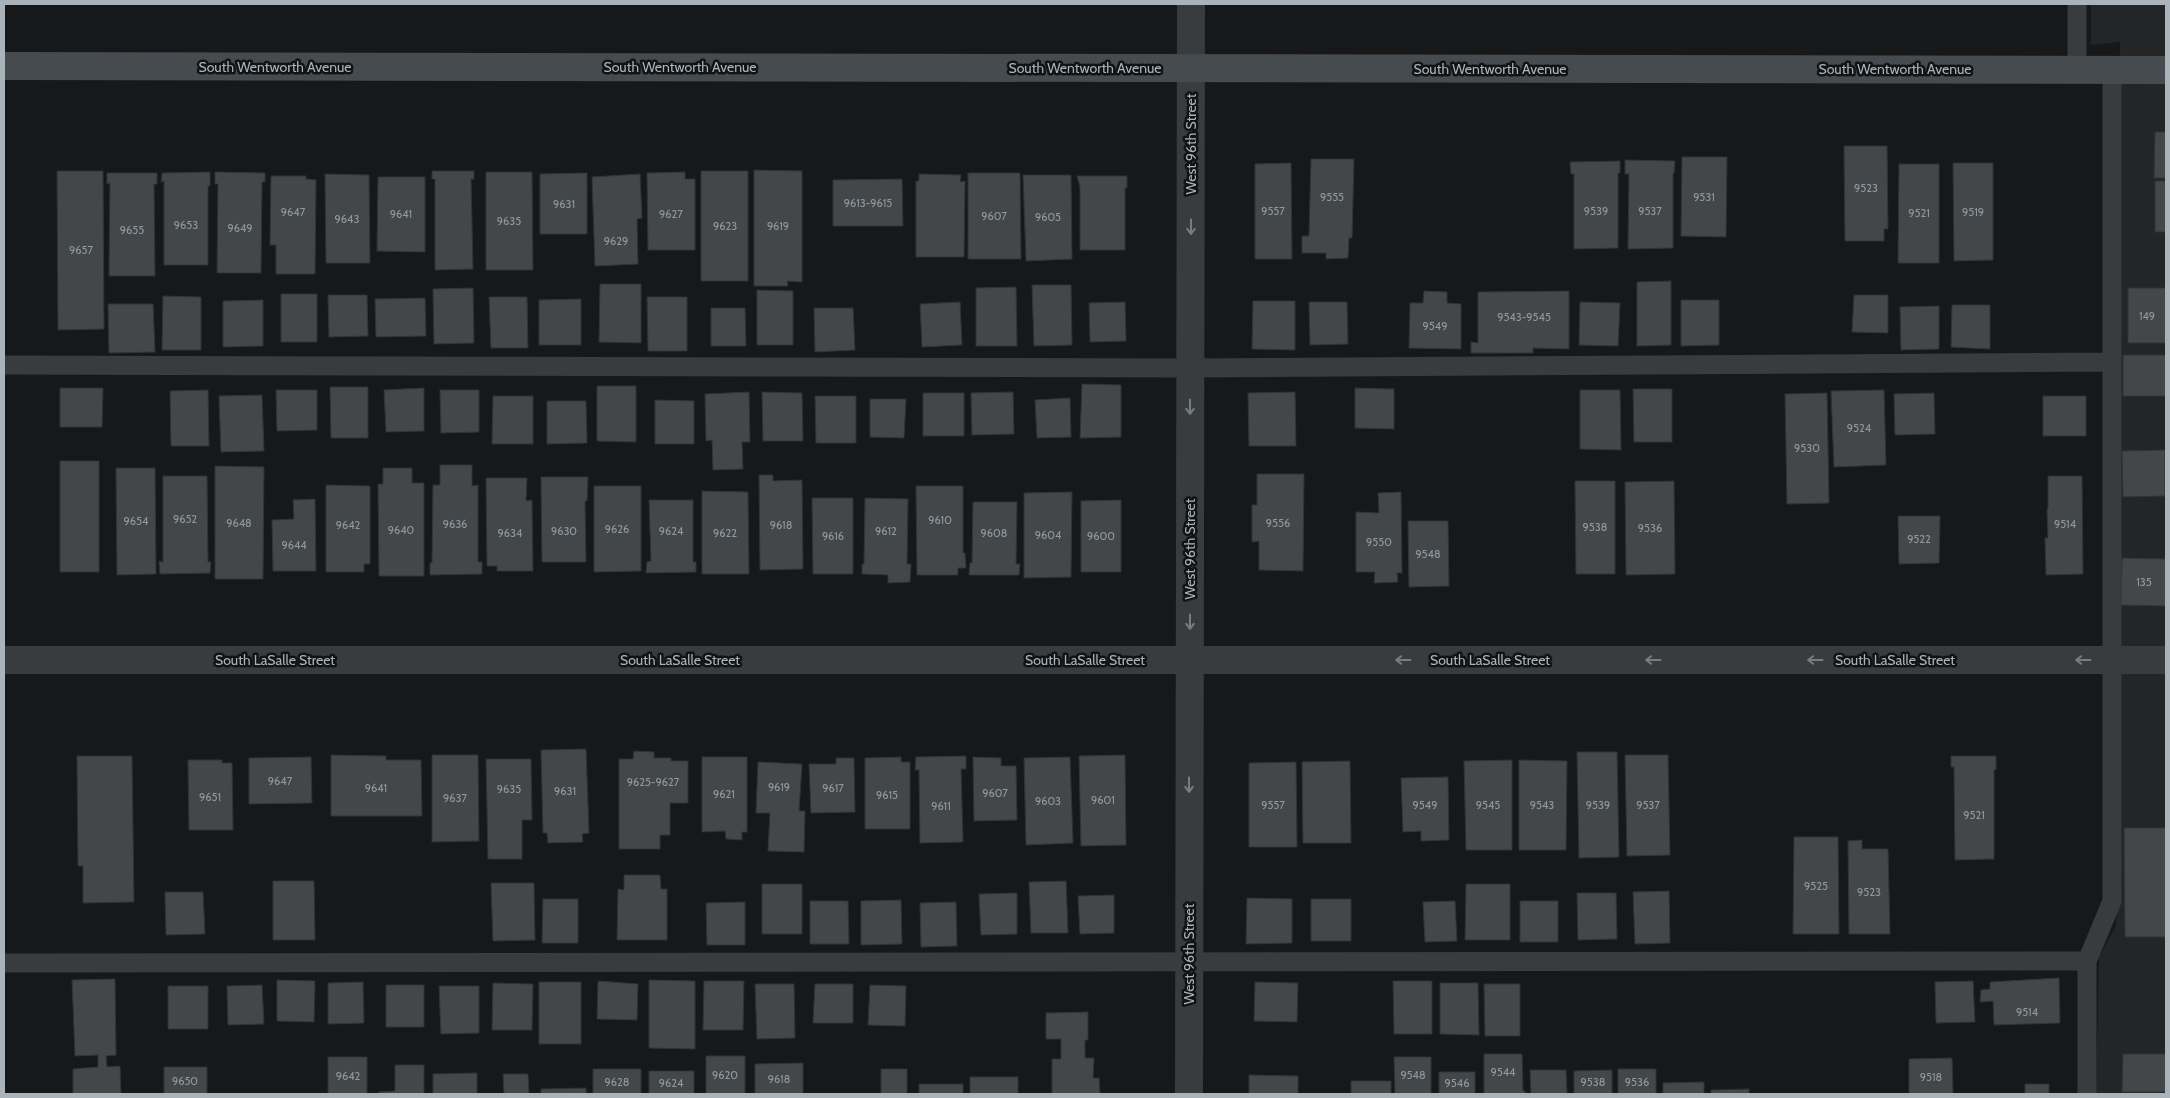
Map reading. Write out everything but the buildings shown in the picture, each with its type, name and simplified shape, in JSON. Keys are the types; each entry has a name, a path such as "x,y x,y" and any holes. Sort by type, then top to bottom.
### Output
{"street":[{"name":"West 96th Street","path":"1189,1094 1191,4"},
{"name":"South Wentworth Avenue","path":"4,66 2166,70"},
{"name":"South LaSalle Street","path":"4,660 2166,660"}],"lane":[{"path":"2077,4 2077,70"},
{"path":"2086,1094 2087,961 2112,901 2112,70"},
{"path":"4,365 1190,368 2111,362"},
{"path":"4,964 2087,961"}],"shaded area":[{"path":"2091,4 2166,4 2166,1094 2096,1094 2099,957 2116,926 2120,42 2091,45"}]}
